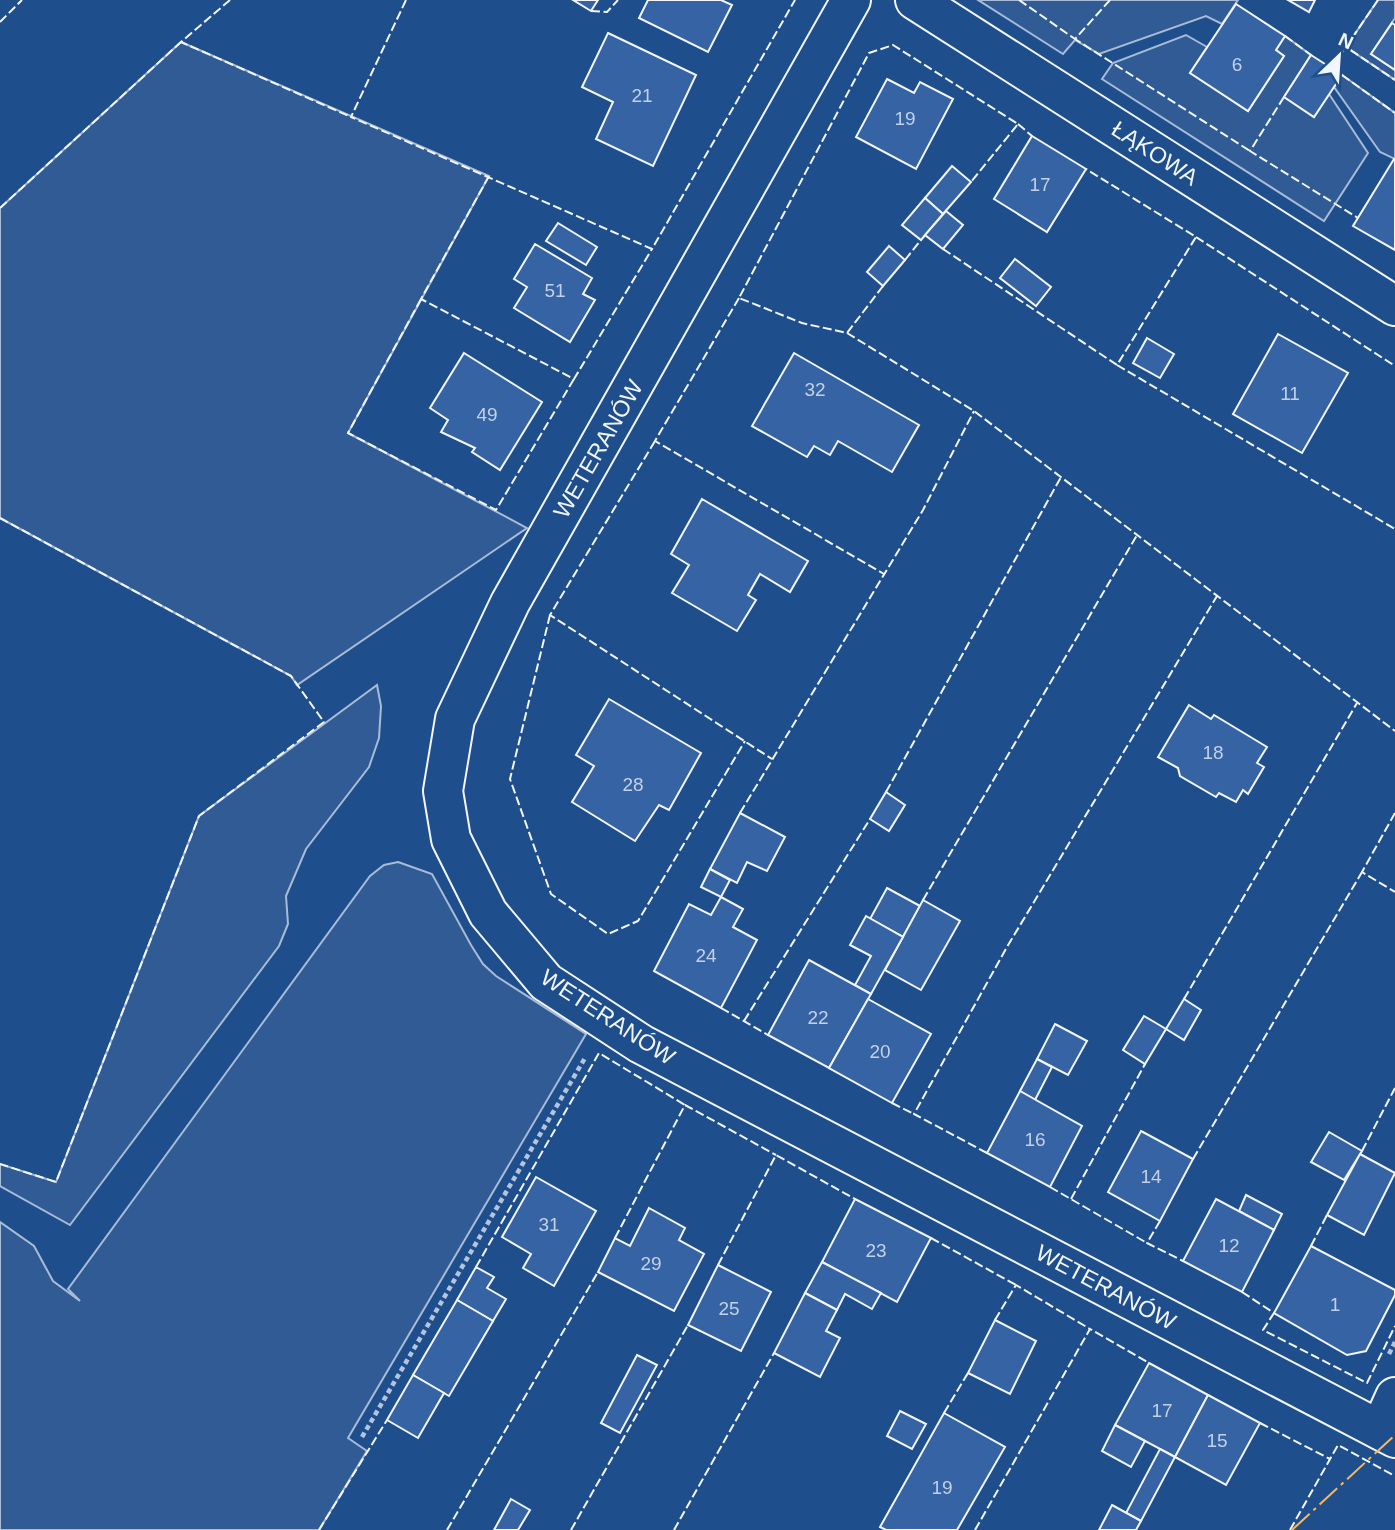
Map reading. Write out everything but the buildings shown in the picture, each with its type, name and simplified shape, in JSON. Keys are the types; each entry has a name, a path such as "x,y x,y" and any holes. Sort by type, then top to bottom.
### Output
{"street":[{"name":"WETERANÓW","path":"851,0 510,603 455,719 443,791 451,839 488,913 545,982 641,1044 1390,1421"},
{"name":"ŁĄKOWA","path":"915,0 1395,306"}],"path":[{"path":"362,1437 607,1022"}],"shaded area":[{"path":"978,0 1238,0 1222,24 1206,16 1099,54 1075,40 1063,54"},
{"path":"1378,0 1395,0 1395,18 1371,54 1395,70 1395,80 1346,47"},
{"path":"1186,35 1207,47 1190,73 1248,111 1284,56 1276,50 1285,36 1311,55 1284,97 1314,117 1329,94 1368,153 1324,221 1102,79 1113,63"},
{"path":"181,42 489,176 348,433 527,528 297,685 291,676 0,518 0,208"},
{"path":"1342,75 1395,113 1395,159 1380,152 1334,87"},
{"path":"377,685 381,706 379,738 369,767 306,849 286,896 288,924 279,946 70,1225 0,1186 0,1164 56,1182 199,816"},
{"path":"398,862 432,874 471,945 483,964 496,976 586,1034 348,1438 367,1451 319,1530 0,1530 0,1222 34,1246 53,1281 80,1301 68,1289 370,876 384,865"}],"fence":[{"path":"0,22 22,0"},
{"path":"230,0 181,42 351,117"},
{"path":"406,0 351,117 652,249 795,0"},
{"path":"591,11 607,12 618,0"},
{"path":"1019,0 1075,39"},
{"path":"1110,0 1075,39 1250,151"},
{"path":"1378,0 1346,47 1395,80"},
{"path":"1285,36 1311,55"},
{"path":"0,208 181,42"},
{"path":"883,286 847,333 802,323 739,298 869,53 893,45 1018,124 971,182"},
{"path":"1331,68 1346,47"},
{"path":"1342,75 1395,113"},
{"path":"1284,97 1250,151 1358,218"},
{"path":"1018,124 1032,136"},
{"path":"943,249 1117,365 1196,237 1086,169"},
{"path":"489,176 421,299 574,379 652,249"},
{"path":"1196,237 1395,366"},
{"path":"905,260 921,240"},
{"path":"739,298 655,441 884,574"},
{"path":"421,299 348,433 496,510 574,379"},
{"path":"847,333 974,411 1395,731"},
{"path":"1117,365 1395,529"},
{"path":"740,813 923,510 974,411"},
{"path":"655,441 550,615 772,759"},
{"path":"886,792 1061,477"},
{"path":"0,518 291,676 324,722 199,816 56,1182 0,1164"},
{"path":"923,900 1137,535"},
{"path":"987,1153 914,1114 1007,947 1217,596"},
{"path":"550,615 510,779 551,894 608,934 638,921 745,741"},
{"path":"1184,999 1357,703"},
{"path":"1395,813 1362,872 1395,892"},
{"path":"744,1021 870,819"},
{"path":"1193,1159 1362,872"},
{"path":"721,1008 768,1035"},
{"path":"476,1267 599,1053 685,1105"},
{"path":"1071,1199 1145,1064"},
{"path":"1362,1151 1395,1088"},
{"path":"892,1103 914,1114"},
{"path":"615,1238 685,1105 776,1155"},
{"path":"718,1265 776,1155 855,1199"},
{"path":"1050,1187 1147,1243"},
{"path":"1311,1246 1327,1215"},
{"path":"1160,1221 1147,1243 1183,1261"},
{"path":"931,1238 1016,1285"},
{"path":"447,1530 598,1272"},
{"path":"995,1320 1016,1285 1090,1329"},
{"path":"1242,1292 1274,1313 1263,1330 1367,1383 1395,1326"},
{"path":"571,1530 688,1325"},
{"path":"975,1530 1090,1329 1149,1363"},
{"path":"674,1530 774,1353"},
{"path":"944,1413 968,1373"},
{"path":"319,1530 387,1420"},
{"path":"1260,1423 1330,1459"},
{"path":"1290,1530 1338,1445 1395,1476"}],"power":[{"path":"1292,1530 1395,1435"}]}
